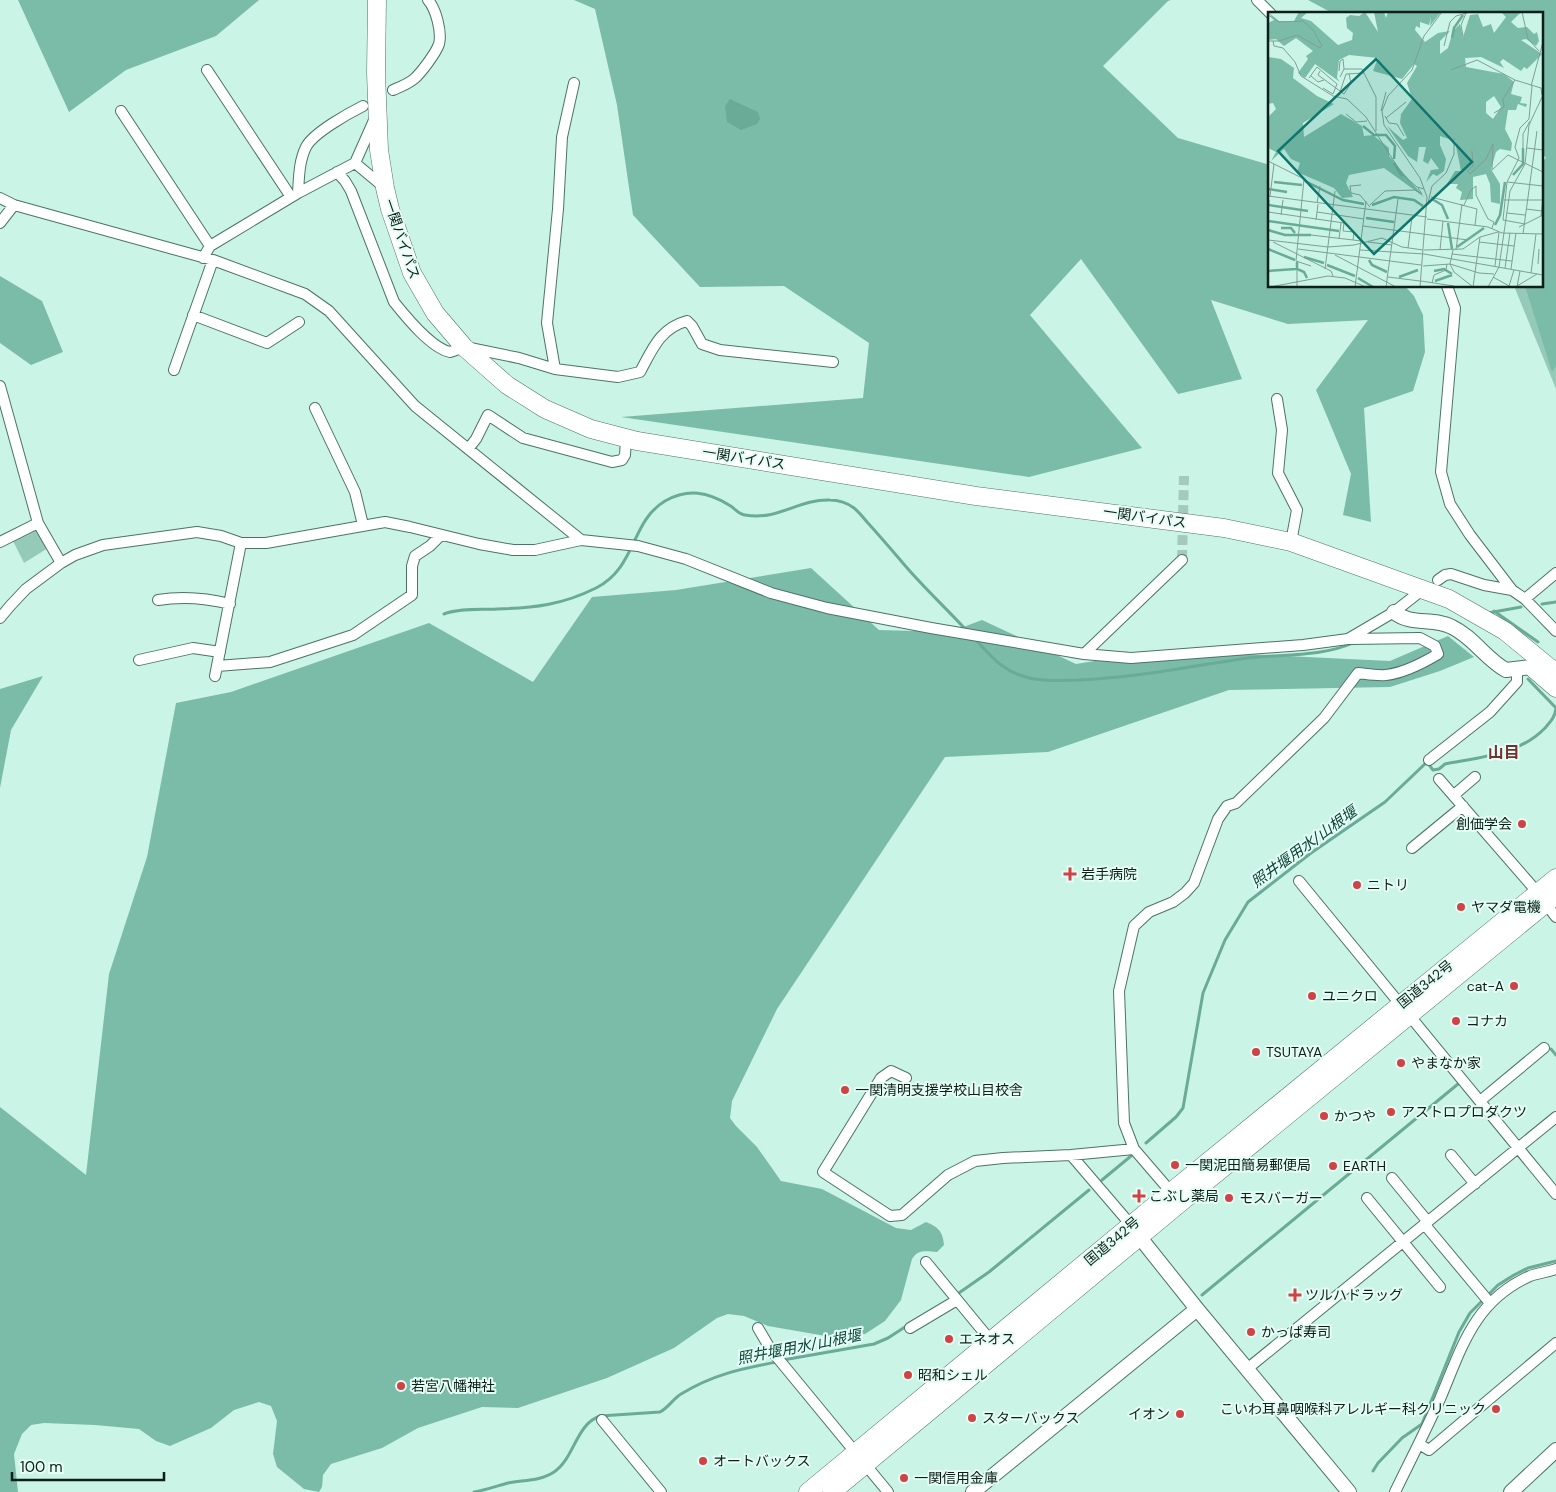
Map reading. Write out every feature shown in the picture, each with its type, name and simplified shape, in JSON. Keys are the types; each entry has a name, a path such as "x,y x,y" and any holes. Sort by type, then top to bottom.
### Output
{"highway":[{"name":"一関バイパス","path":"377,0 376,73 370,109 390,209 412,273 435,313 462,345 507,385 545,409 591,430 626,438 976,496 1215,527 1292,542 1412,589 1447,606 1478,626 1524,667 1556,688"},
{"name":"一関バイパス","path":"1412,589 1449,599 1497,627 1554,668"},
{"name":"国道342号","path":"832,1492 861,1459 991,1341 1135,1231 1171,1192 1404,1010 1549,902 1556,878"},
{"name":"国道342号","path":"808,1492 861,1459 1404,1010"}],"street":[{"path":"393,90 415,79 439,43 438,20 433,6 428,0"},
{"path":"1257,0 1269,12"},
{"path":"206,70 294,195"},
{"path":"555,369 547,323 558,209 562,136 574,83"},
{"path":"210,246 294,195 355,163 370,109"},
{"path":"294,195 307,145 327,127 370,109"},
{"path":"121,111 210,246 193,315 174,370"},
{"path":"355,163 385,188"},
{"path":"337,172 346,181 351,191 394,302 406,317 437,347 450,352 462,345 519,358 555,369 618,377 640,372 655,345 665,332 676,324 687,321 702,344 720,350 833,362"},
{"path":"0,198 14,205 208,259 305,294 329,311 416,406 581,540"},
{"path":"0,223 14,205"},
{"path":"1448,288 1455,308 1441,472 1450,504 1470,535 1512,590 1525,599 1556,631"},
{"path":"193,315 267,343 299,322"},
{"path":"0,386 38,523 62,563"},
{"path":"1277,399 1282,430 1278,473 1297,510 1292,542"},
{"path":"315,408 355,492 363,525"},
{"path":"468,449 476,439 488,415 524,438 612,462 622,460 626,455 626,438"},
{"path":"0,618 26,589 62,563 75,555 103,545 197,532 220,536 241,543 266,543 385,522 513,550 534,550 581,540 638,546 686,559 771,593 827,608 1084,654 1131,658 1303,645 1348,639 1420,638 1435,646 1438,654 1429,660 1392,674 1358,673 1324,718 1236,803 1227,806 1218,819 1194,883 1173,902 1149,912 1134,926 1119,991 1124,1123 1134,1149 1171,1192"},
{"path":"0,542 38,523"},
{"path":"241,543 216,671 270,662 353,635 412,595 412,566 415,556 430,546 441,535"},
{"path":"1084,654 1182,560"},
{"path":"1525,599 1556,573"},
{"path":"1438,580 1445,575 1451,574 1484,585 1512,590"},
{"path":"1348,639 1394,612 1412,589"},
{"path":"158,600 176,597 205,598 230,604"},
{"path":"1394,612 1410,620 1437,621 1459,630 1506,670 1524,667"},
{"path":"139,660 193,648 220,652"},
{"path":"1428,760 1495,708 1517,682 1524,667"},
{"path":"1454,795 1475,777"},
{"path":"1440,779 1549,902"},
{"path":"1412,848 1463,806"},
{"path":"1299,881 1556,1194"},
{"path":"1480,1101 1544,1048"},
{"path":"906,1078 891,1071 881,1078 823,1172 890,1216 902,1215 948,1175 975,1161 1134,1149"},
{"path":"1247,1369 1556,1117"},
{"path":"1071,1155 1349,1492"},
{"path":"1451,1155 1475,1184"},
{"path":"1392,1178 1490,1303"},
{"path":"1367,1198 1440,1287"},
{"path":"926,1262 991,1341"},
{"path":"1395,1492 1419,1444 1466,1337 1478,1316 1505,1289 1531,1276 1556,1269"},
{"path":"910,1328 957,1300"},
{"path":"973,1492 1197,1309"},
{"path":"758,1328 770,1350 888,1492"},
{"path":"1419,1444 1429,1450 1556,1343"},
{"path":"602,1420 661,1492"},
{"path":"1511,1492 1556,1450"}],"shaded area":[{"path":"18,0 259,0 216,36 126,70 69,112"},
{"path":"574,0 1171,0 1103,66 1178,138 1268,164 1268,288 1407,288 1414,296 1423,315 1425,352 1413,391 1364,408 1371,522 1343,515 1351,474 1316,390 1368,320 1288,324 1211,300 1242,379 1178,394 1081,259 1030,315 1142,448 1029,477 621,417 863,398 869,343 784,286 700,287 633,215 617,105 595,9"},
{"path":"1308,0 1556,0 1556,366 1552,372 1526,288 1544,288 1544,160 1546,158 1544,156 1544,12 1330,12"},
{"path":"730,99 758,112 760,119 757,124 741,130 727,122 725,106"},
{"path":"1556,216 1556,389 1515,288 1544,288 1544,276"},
{"path":"0,276 42,301 63,352 31,365 0,343"},
{"path":"38,529 48,548 24,563 13,541"},
{"path":"811,568 879,630 950,632 982,620 1076,664 1162,650 1390,661 1448,636 1474,657 1440,671 1390,687 1229,690 1048,752 945,757 777,1009 732,1101 730,1118 757,1147 781,1181 822,1189 896,1228 911,1230 926,1222 937,1228 941,1233 944,1245 937,1252 923,1251 914,1256 901,1300 885,1321 865,1334 843,1339 768,1326 744,1316 728,1314 717,1318 674,1348 607,1378 518,1408 482,1407 418,1428 382,1448 331,1464 323,1475 322,1487 319,1492 304,1489 277,1467 273,1454 277,1421 271,1406 259,1402 234,1410 211,1428 170,1446 156,1441 139,1429 44,1423 31,1425 22,1434 14,1454 18,1492 0,1492 0,1107 86,1175 109,974 147,857 176,703 231,692 429,623 533,682 592,597 676,590"},
{"path":"43,676 11,730 0,788 0,689"}],"waterway":[{"path":"444,614 463,610 523,608 559,602 584,594 609,579 619,568 627,557 645,520 654,510 673,497 682,494 698,493 713,497 743,514 757,516 778,513 819,501 830,500 849,505 859,513 918,580 967,631"},
{"path":"1542,604 1556,602"},
{"path":"1488,613 1521,607"},
{"name":"照井堰用水/山根堰","path":"1494,611 1538,642"},
{"path":"975,639 999,663 1012,672 1029,678 1054,681 1121,677 1248,658 1315,653 1341,648 1353,643"},
{"name":"照井堰用水/山根堰","path":"1146,1143 1176,1117 1183,1108 1203,993 1225,940 1248,902 1311,853 1385,802 1427,762 1433,770 1439,769 1445,764 1499,754 1535,737 1551,721 1556,708 1528,679"},
{"path":"1551,1049 1556,1055"},
{"path":"1202,1295 1458,1084"},
{"name":"照井堰用水/山根堰","path":"1102,1180 1131,1156"},
{"name":"照井堰用水/山根堰","path":"956,1295 989,1272 1089,1190"},
{"path":"1373,1471 1378,1463 1402,1438 1422,1424 1459,1332 1470,1313 1498,1285 1514,1275 1528,1268 1556,1261"},
{"name":"照井堰用水/山根堰","path":"783,1360 874,1344 888,1338 908,1325"},
{"name":"照井堰用水/山根堰","path":"474,1492 508,1483 538,1479 554,1472 566,1459 586,1426 600,1416 660,1412 681,1394 716,1377 777,1362"}],"tunnel":[{"path":"1182,560 1184,476"}],"place":[{"name":"創価学会","path":"1522,824"},
{"name":"岩手病院","path":"1070,874"},
{"name":"ニトリ","path":"1357,885"},
{"name":"ヤマダ電機","path":"1461,907"},
{"name":"cat-A","path":"1514,986"},
{"name":"ユニクロ","path":"1312,996"},
{"name":"コナカ","path":"1456,1021"},
{"name":"TSUTAYA","path":"1256,1052"},
{"name":"やまなか家","path":"1401,1063"},
{"name":"一関清明支援学校山目校舎","path":"845,1090"},
{"name":"アストロプロダクツ","path":"1391,1112"},
{"name":"かつや","path":"1324,1116"},
{"name":"一関泥田簡易郵便局","path":"1175,1165"},
{"name":"EARTH","path":"1333,1166"},
{"name":"こぶし薬局","path":"1139,1196"},
{"name":"モスバーガー","path":"1229,1198"},
{"name":"ツルハドラッグ","path":"1295,1295"},
{"name":"かっぱ寿司","path":"1251,1332"},
{"name":"エネオス","path":"949,1339"},
{"name":"昭和シェル","path":"908,1375"},
{"name":"若宮八幡神社","path":"401,1386"},
{"name":"こいわ耳鼻咽喉科アレルギー科クリニック","path":"1496,1409"},
{"name":"イオン","path":"1180,1414"},
{"name":"スターバックス","path":"972,1418"},
{"name":"オートバックス","path":"703,1461"},
{"name":"一関信用金庫","path":"904,1478"}],"district":[{"name":"山目","path":"1504,752"}]}
